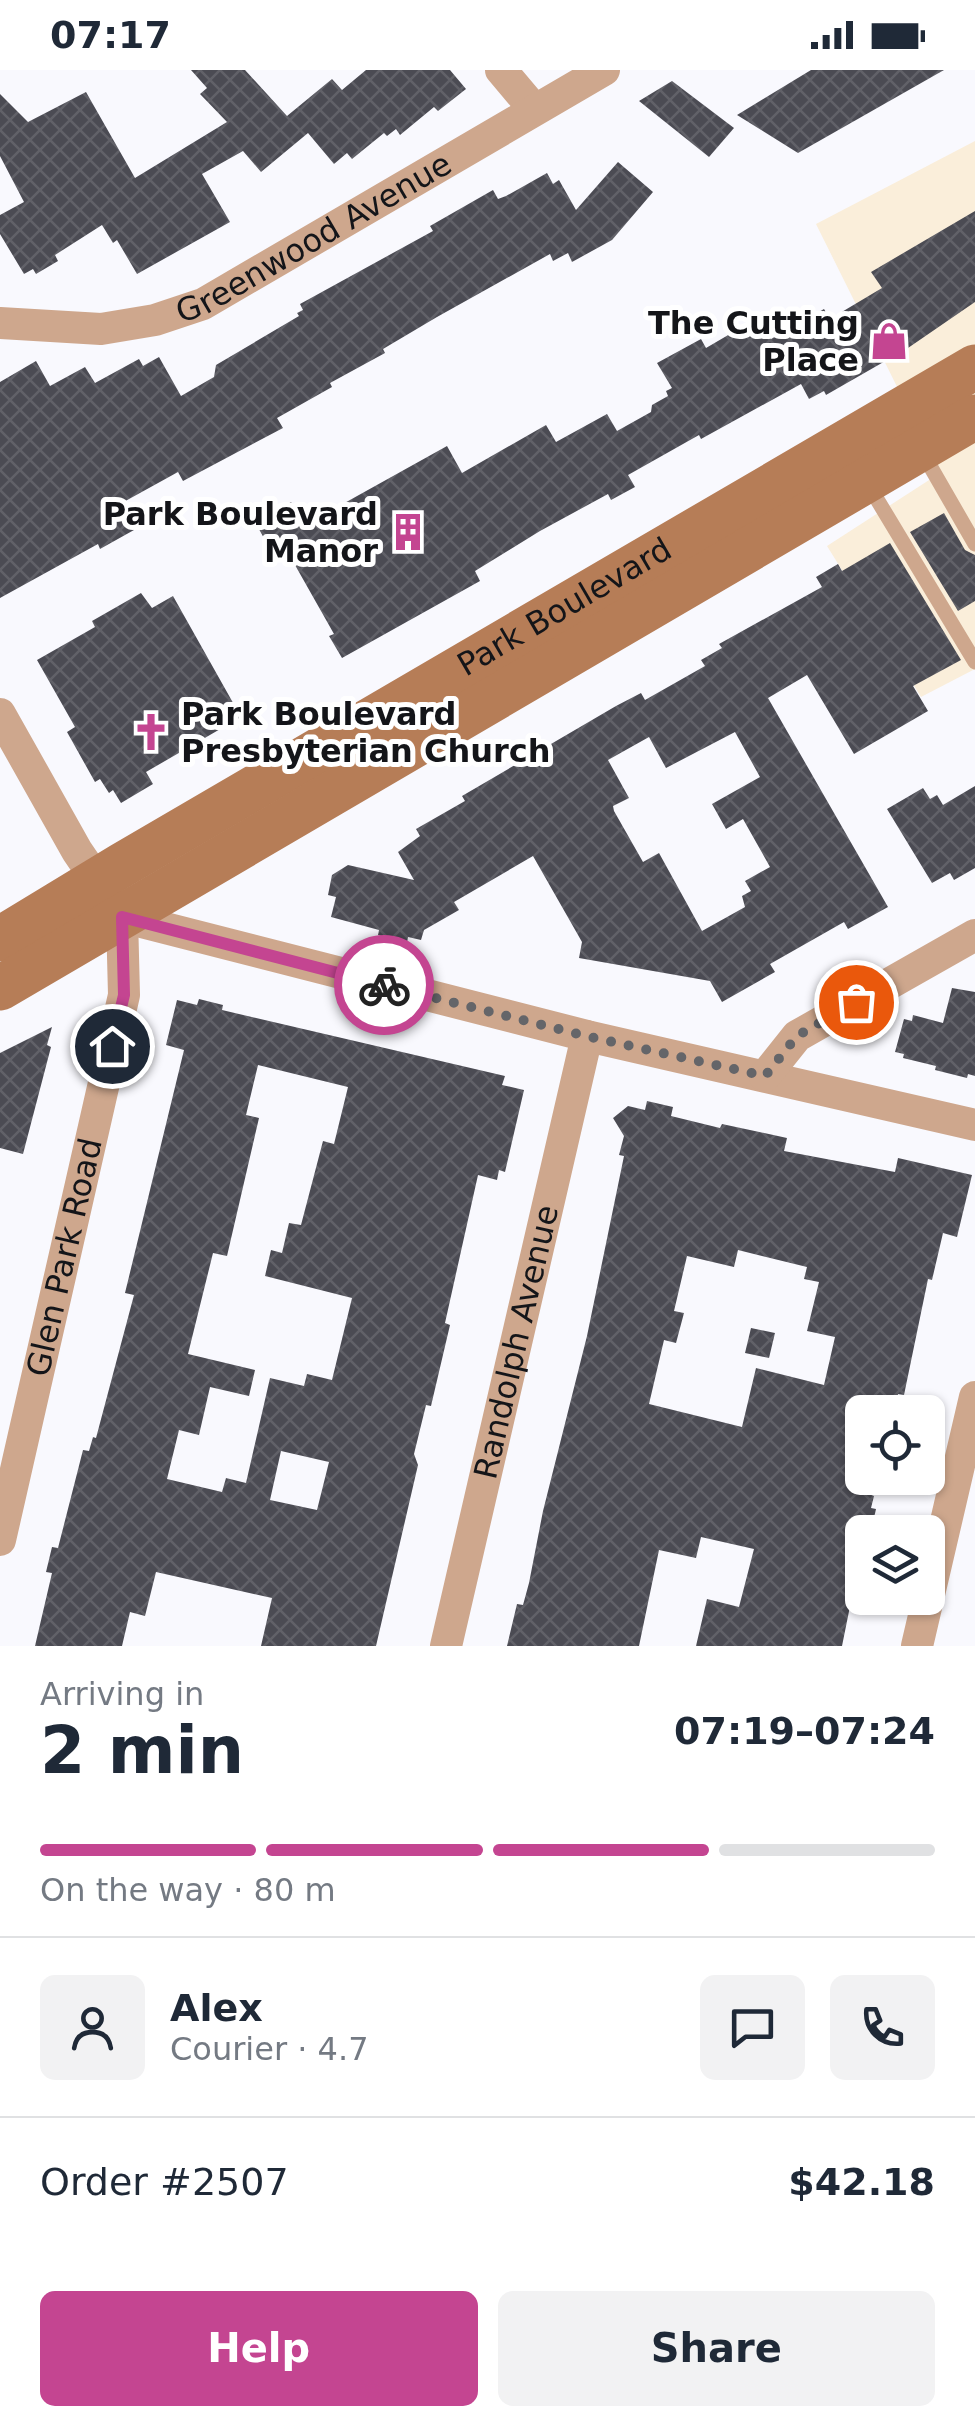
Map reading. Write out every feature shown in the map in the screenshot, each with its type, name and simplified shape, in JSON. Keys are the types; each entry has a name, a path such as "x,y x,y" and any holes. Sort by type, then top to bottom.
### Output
{"main road":[{"name":"Park Boulevard","path":"0,988 110,899 122,864 975,367"},
{"name":"Park Boulevard","path":"0,940 110,899 867,482 975,417"}],"street":[{"path":"501,70 534,109"},
{"name":"Greenwood Avenue","path":"0,323 101,330 155,320 202,304 604,70"},
{"path":"0,714 76,850 110,899 586,1036 975,1125"},
{"name":"Glen Park Road","path":"0,1540 124,995 110,899"},
{"path":"765,1076 797,1036 975,935"},
{"name":"Randolph Avenue","path":"446,1646 586,1036"},
{"path":"917,1646 975,1397"}],"lane":[{"path":"921,450 975,544"},
{"path":"867,482 975,662"}],"shaded area":[{"path":"975,141 975,669 921,697 827,546 940,473 816,224"}],"building":[{"path":"191,70 245,70 287,116 332,79 342,90 366,70 450,70 466,89 438,111 434,107 400,135 396,129 387,136 384,133 352,159 347,153 334,164 308,133 261,172 243,151 202,174 230,222 137,274 117,240 113,243 102,225 55,255 58,261 36,274 33,269 24,274 0,234 0,215 24,202 0,156 0,94 28,122 86,92 135,178 227,122 200,94 207,88"},
{"path":"811,70 944,70 798,153 737,115"},
{"path":"672,81 734,128 709,157 639,101"},
{"path":"618,162 653,192 612,240 572,262 568,253 553,261 550,254 437,317 383,349 385,353 330,383 332,387 277,418 283,428 183,481 178,472 120,504 134,530 100,549 98,544 0,598 0,382 36,361 50,386 85,367 95,383 139,359 143,366 159,357 181,396 214,377 216,365 299,316 297,313 303,310 300,304 433,231 430,226 493,190 498,199 547,173 553,184 559,180 576,210"},
{"path":"975,211 975,302 908,348 826,395 824,391 809,399 801,384 701,439 699,435 628,475 635,487 611,500 608,494 540,531 475,571 480,581 342,658 329,636 334,634 282,542 270,549 255,522 291,502 305,525 447,446 462,473 546,425 556,442 607,414 617,431 651,412 652,405 668,396 666,391 672,388 657,363 701,339 706,348 759,317 771,339 824,309 830,319 882,288 871,272"},
{"path":"944,513 965,550 975,555 975,601 958,611 910,532"},
{"path":"890,543 961,660 913,686 928,711 854,754 807,675 768,698 888,907 848,929 844,922 770,964 775,972 722,1002 710,981 579,958 582,942 533,856 454,902 459,910 424,930 421,940 408,937 407,943 378,935 379,930 331,917 336,897 328,895 332,875 348,865 414,880 398,852 420,836 416,829 465,801 462,796 616,706 641,693 645,700 705,666 701,660 722,648 719,644 822,587 816,577 838,564 842,571","holes":["735,732 760,777 712,804 726,829 743,819 770,867 745,881 751,891 742,896 745,907 702,931 659,853 643,862 614,811 613,806 629,798 608,760 649,737 666,768"]},
{"path":"141,593 152,608 173,596 241,717 146,772 153,784 121,803 100,779 95,782 67,732 75,727 37,660 95,627 92,621"},
{"path":"975,786 975,868 954,880 950,873 932,883 887,809 923,788 930,799 937,795 943,805"},
{"path":"952,988 975,992 975,1076 968,1074 967,1078 935,1070 936,1066 903,1058 904,1054 895,1052 904,1019 912,1021 913,1015 943,1023"},
{"path":"199,999 223,1005 222,1010 505,1076 502,1085 524,1090 505,1172 499,1170 497,1180 478,1175 445,1323 450,1325 431,1406 426,1405 414,1454 418,1465 376,1646 261,1646 272,1598 156,1572 145,1616 130,1612 122,1646 35,1646 52,1573 46,1572 52,1547 58,1548 83,1450 89,1451 93,1437 96,1438 134,1295 125,1293 184,1050 166,1045 177,1000 197,1005","holes":["258,1065 348,1087 334,1144 323,1141 301,1225 289,1223 282,1253 271,1250 265,1276 352,1298 332,1380 307,1374 304,1386 270,1378 246,1483 226,1478 222,1492 167,1479 179,1430 199,1435 210,1387 249,1396 255,1370 188,1354 213,1253 227,1256 259,1118 246,1115","281,1451 329,1462 317,1510 270,1500"]},
{"path":"52,1027 47,1045 51,1047 23,1154 0,1148 0,1053"},
{"path":"647,1101 673,1107 671,1116 787,1138 784,1151 895,1172 898,1158 972,1175 957,1237 943,1233 932,1280 928,1279 904,1395 845,1395 845,1495 874,1496 871,1508 876,1509 875,1515 845,1515 845,1615 848,1615 842,1646 696,1646 707,1599 739,1607 754,1549 701,1537 696,1558 659,1550 639,1646 507,1646 517,1604 523,1605 529,1583 624,1156 619,1155 624,1136 613,1118 628,1106 645,1110","holes":["738,1250 807,1267 804,1279 819,1282 807,1331 835,1337 824,1385 756,1368 742,1427 649,1404 664,1340 676,1343 684,1313 674,1311 687,1256 734,1267"]},
{"path":"751,1328 775,1333 769,1358 745,1353"}],"way so far":[{"path":"384,985 765,1076 797,1036 856,1002"}],"place":[{"name":"The Cutting Place","path":"889,341"},
{"name":"Park Boulevard Manor","path":"408,532"},
{"name":"Park Boulevard Presbyterian Church","path":"151,732"}],"route":[{"path":"112,1046 124,995 122,917 384,985"}]}
